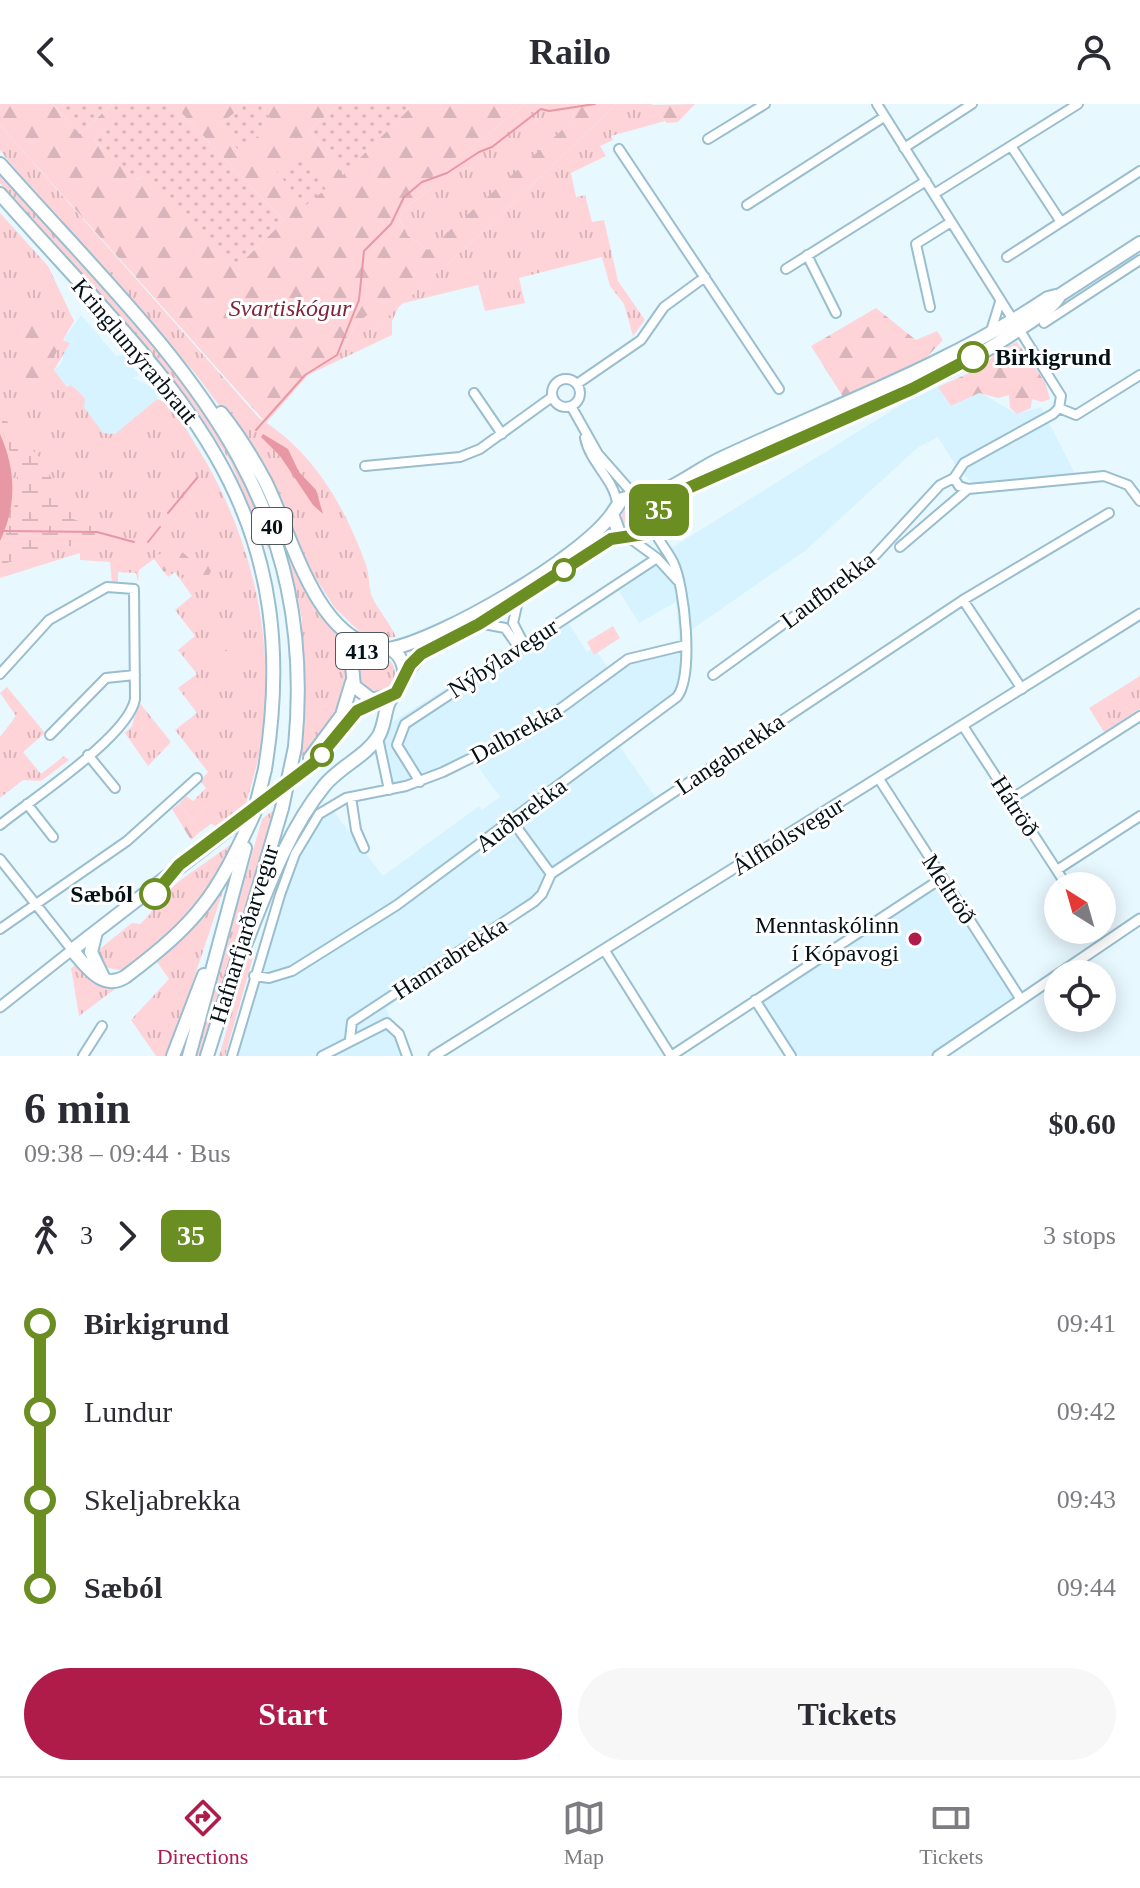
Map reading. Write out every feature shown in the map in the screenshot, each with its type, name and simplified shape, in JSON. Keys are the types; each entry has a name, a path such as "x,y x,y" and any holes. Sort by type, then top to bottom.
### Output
{"main road":[{"name":"Kringlumýrarbraut","path":"0,164 139,321 203,399 247,467 274,532 291,599 299,669"},
{"name":"Kringlumýrarbraut","path":"0,194 151,363 217,454 238,495 264,572 274,639 273,711"},
{"name":"413","path":"626,537 644,534 671,499 701,481 912,389 1015,326 1048,298 1060,295 1140,243"},
{"name":"413","path":"296,775 342,715 357,657 375,647 389,649 417,641 474,613 586,540 614,508 637,497 657,493 722,458 917,373 1015,326"},
{"path":"203,399 219,411 244,445 328,613 352,638 375,647"},
{"path":"637,497 650,506 653,521"},
{"path":"614,508 614,527 626,537"},
{"name":"Nýbýlavegur","path":"404,675 421,654 479,624 602,543 626,537"},
{"name":"413","path":"97,930 327,750 357,711 393,695 404,675 402,662 389,649"},
{"name":"Hafnarfjarðarvegur","path":"207,1056 282,808 295,747 299,669"},
{"name":"413","path":"352,682 360,693 377,700"},
{"path":"236,967 303,815 326,782 378,738 393,695"},
{"name":"Hafnarfjarðarvegur","path":"189,1056 265,769 273,711"},
{"path":"97,930 72,950 94,975 109,982 125,977 164,948 199,915 226,874 248,830"},
{"path":"173,1056 225,920"},
{"path":"97,930 91,952 97,968 109,982"}],"street":[{"path":"708,139 765,104"},
{"path":"904,148 972,104"},
{"path":"934,194 1078,104"},
{"path":"747,205 882,108 1015,326 1056,385 1061,396 1059,408 1076,415 1140,375"},
{"path":"1011,146 1061,222"},
{"path":"619,149 779,389"},
{"path":"1007,257 1140,171"},
{"path":"786,269 926,181"},
{"path":"930,307 916,244 951,222"},
{"path":"807,255 836,313"},
{"path":"1044,323 1140,260"},
{"path":"577,384 641,340 664,307 705,277"},
{"path":"985,338 996,323 1000,302"},
{"path":"571,406 557,404 552,397 552,388 561,379 577,384"},
{"path":"571,406 579,397 577,384"},
{"path":"474,393 502,434"},
{"path":"365,466 460,457 502,434 552,397"},
{"path":"571,406 590,454 612,487 614,508"},
{"name":"Laufbrekka","path":"713,675 869,562 940,485 954,478 964,463 1059,408"},
{"path":"584,434 637,497"},
{"path":"954,478 959,486 968,489 1104,476 1137,489 1140,501"},
{"name":"Laufbrekka","path":"900,547 968,489"},
{"name":"Langabrekka","path":"551,874 963,600 1109,513"},
{"name":"Auðbrekka","path":"254,976 273,978 292,971 397,905 513,822 677,697 687,676 678,580 674,563 655,535 653,521"},
{"path":"626,537 657,558 678,580"},
{"name":"Nýbýlavegur","path":"420,782 397,745 405,724 657,558"},
{"path":"0,674 49,620 107,587 129,586 136,593 135,675 130,716 88,755 0,825"},
{"path":"519,599 512,618 522,646"},
{"path":"963,600 1022,689"},
{"name":"Álfhólsvegur","path":"434,1056 1140,614"},
{"path":"479,624 492,623 505,628 522,646"},
{"name":"Dalbrekka","path":"232,1056 282,888 307,831 319,814 351,797 420,782 538,725 628,659 686,645"},
{"path":"50,735 106,678 135,675"},
{"path":"1011,799 1140,716"},
{"name":"Hátröð","path":"963,726 1057,870"},
{"path":"378,738 380,762 389,790"},
{"path":"88,755 115,788"},
{"path":"357,758 373,756 380,762"},
{"path":"0,929 34,902 127,841 197,778"},
{"name":"Meltröð","path":"879,779 1020,998"},
{"path":"351,797 356,830 364,848"},
{"path":"27,804 53,837"},
{"path":"1057,870 1140,816"},
{"path":"513,822 551,874"},
{"path":"0,859 72,950 0,1007"},
{"name":"Hamrabrekka","path":"350,1039 352,1022 534,902 542,894 551,874"},
{"path":"605,951 671,1056 942,878"},
{"path":"938,1056 1140,919"},
{"path":"755,1000 791,1056"},
{"name":"Hamrabrekka","path":"322,1056 350,1039 387,1023 399,1034 407,1056"},
{"path":"83,1056 102,1026"}],"shaded area":[{"path":"81,315 116,356 123,355 139,375 133,378 158,390 157,399 115,434 102,433 84,407 84,398 71,385 68,388 54,370 61,364 67,341 64,339"},
{"path":"938,387 951,405 979,392 1017,414 1041,407 1075,474 976,487 956,466 938,437 917,448 806,550 688,632 690,671 686,691 618,744 658,801 555,876 541,904 386,1008 405,1056 234,1056 266,939 309,831 321,816 331,808 383,876 479,806 482,810 500,797 471,757 418,781 390,788 381,746 389,724 912,398","holes":["619,591 639,623 676,602 677,644 609,670 594,647 587,652 569,624"]},
{"path":"0,434 12,474 12,501 0,541"},
{"path":"263,434 288,449 299,472 316,490 323,514 313,505 280,456 261,437"},
{"name":"Menntaskólinn í Kópavogi","path":"941,882 1015,996 931,1056 794,1056 757,1001"}],"green space":[{"name":"Svartiskógur","path":"0,104 52,104 80,134 111,105 119,114 130,104 94,140 137,180 143,174 237,266 284,221 173,104 246,104 219,125 274,124 259,104 340,104 309,130 343,174 414,104 525,104 464,153 433,170 432,188 404,209 399,218 408,236 428,250 571,122 574,114 567,104 616,104 482,233 377,326 367,315 356,324 342,351 308,375 266,423 0,125"},
{"path":"52,104 173,104 284,221 237,267 143,175 136,180 94,140 119,114 111,105 80,134"},
{"path":"246,104 259,104 274,123 239,151 219,125"},
{"path":"340,104 414,104 343,175 309,130"},
{"path":"525,104 567,104 574,114 571,122 437,245 428,250 408,236 399,218 404,209 432,188 432,170 464,153"},
{"path":"616,104 652,104 665,121 611,136 613,140 600,146 606,156 571,173 576,197 585,195 592,222 604,220 618,281 645,320 633,336 624,304 610,286 602,257 519,278 525,303 485,311 478,285 402,303 482,233"},
{"path":"695,104 678,122 667,123 652,105"},
{"path":"0,125 259,418 278,431 311,463 348,522 366,565 372,597 396,637 376,638 361,633 335,608 312,573 254,452 194,372 50,213 0,150"},
{"path":"298,155 326,189 305,206 277,172"},
{"path":"0,174 166,360 209,417 250,491 270,546 268,549 230,461 193,405 0,183"},
{"path":"0,213 48,266 74,321 63,340 70,343 54,370 67,387 71,385 85,398 84,407 103,433 115,434 157,399 164,402 186,428 233,517 255,589 262,626 265,701 262,738 246,804 217,826 211,824 201,831 179,804 186,796 193,801 206,788 200,781 208,772 175,730 197,713 178,688 197,674 178,650 195,636 175,610 192,596 175,572 168,577 154,559 139,570 138,582 136,573 118,572 118,582 112,583 110,562 80,560 80,553 0,578"},
{"path":"399,307 392,321 392,335 308,375 342,351 356,324 367,314 378,325"},
{"path":"876,308 916,340 937,331 943,340 925,359 845,400 811,346"},
{"path":"41,317 48,322 56,337 64,338 43,377 30,388 20,361 23,321"},
{"path":"1017,342 1045,382 1050,399 1042,402 1032,399 1031,408 1017,414 1010,408 1009,395 998,398 979,393 951,406 938,387 980,368 1000,350"},
{"path":"0,418 4,418 40,458 75,520 96,524 94,543 55,548 0,565 13,512 17,479"},
{"path":"629,506 637,506 644,517 637,528 629,528 622,521 622,513"},
{"path":"286,547 323,617 343,640 356,648 349,660 342,696 334,714 298,760 302,714 302,619"},
{"path":"180,550 189,558 205,560 212,569 209,575 183,575 173,567 164,572 154,559 156,555"},
{"path":"613,626 620,638 594,655 587,642"},
{"path":"211,651 234,651 233,691 211,691"},
{"path":"377,655 390,660 395,673 390,686 377,691 364,686 359,673 364,660"},
{"path":"1140,676 1140,709 1104,732 1089,708"},
{"path":"7,687 45,733 23,752 41,774 64,756 69,760 41,781 23,780 0,798 0,737 16,716 0,693"},
{"path":"139,702 171,742 148,766 125,733 132,726"},
{"path":"179,804 201,831 191,840 172,809"},
{"path":"275,809 201,1056 194,1056 262,819"},
{"path":"235,841 213,884 177,929 124,971 104,967 96,956 97,951 132,923 140,924 168,890"},
{"path":"224,888 168,1056 156,1056 131,1020 169,979 155,959 193,927"},
{"path":"250,949 255,951 225,1056 219,1056"},
{"path":"77,964 100,986 119,986 79,1016 71,968"}],"waterway":[{"path":"256,430 305,375 337,355 359,300 364,251 391,224 404,197 422,182 447,173 492,147 541,109 549,111 595,104"},
{"path":"168,513 197,478"},
{"path":"148,542 160,527"},
{"path":"4,531 97,532 134,542"}],"bus line":[{"name":"35","path":"155,894 179,865 314,763 357,711 396,693 410,665 421,654 479,624 602,543 644,534 660,509 686,489 912,389 973,357"}],"place":[{"name":"Birkigrund","path":"973,357"},
{"name":"Sæból","path":"155,894"},
{"name":"Menntaskólinn í Kópavogi","path":"915,939"}]}
